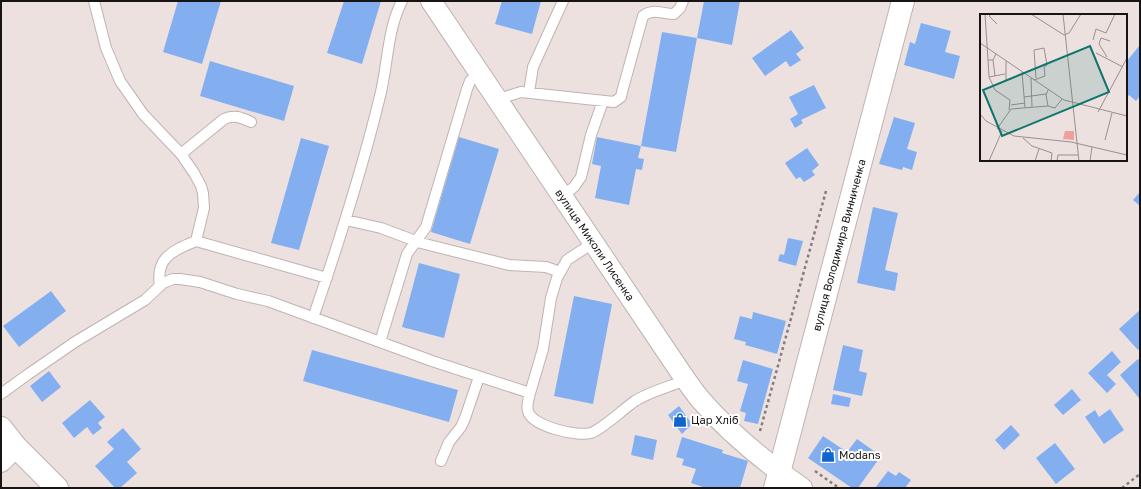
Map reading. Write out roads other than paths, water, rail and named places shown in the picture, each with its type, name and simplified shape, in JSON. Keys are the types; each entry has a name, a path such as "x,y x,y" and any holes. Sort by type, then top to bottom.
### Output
{"main road":[{"name":"вулиця Володимира Винниченка","path":"777,480 903,1"},
{"path":"1,428 16,447 57,488"}],"street":[{"name":"вулиця Миколи Лисенка","path":"431,1 686,380 700,398 777,480 802,488"},
{"path":"1,462 16,447"}],"lane":[{"path":"94,1 106,48 120,81 143,114 181,154 194,173 203,193 204,208 196,241"},
{"path":"314,318 346,220 380,95 394,20 402,1"},
{"path":"529,92 535,63 563,1"},
{"path":"499,102 514,93 529,92 614,102 620,97 643,16 652,12 674,14 680,8 683,1"},
{"path":"380,342 407,254 426,227 466,89 470,81 479,73"},
{"path":"562,196 574,187 580,177 591,136 603,101"},
{"path":"181,154 224,119 234,116 252,122"},
{"path":"346,220 381,228 415,241 509,265 546,267 560,272"},
{"path":"160,286 159,275 163,260 171,252 196,241 327,278"},
{"path":"593,243 568,260 560,272 554,286 540,362 530,392 528,411 530,416 559,430 587,434 597,430 644,396 686,380"},
{"path":"1,394 59,352 145,300 167,280 173,279 189,279 268,302 479,377 530,392"},
{"path":"441,461 449,442 466,418 479,377"}],"place":[{"name":"Цар Хліб","path":"680,420"},
{"name":"Modans","path":"828,455"}]}
